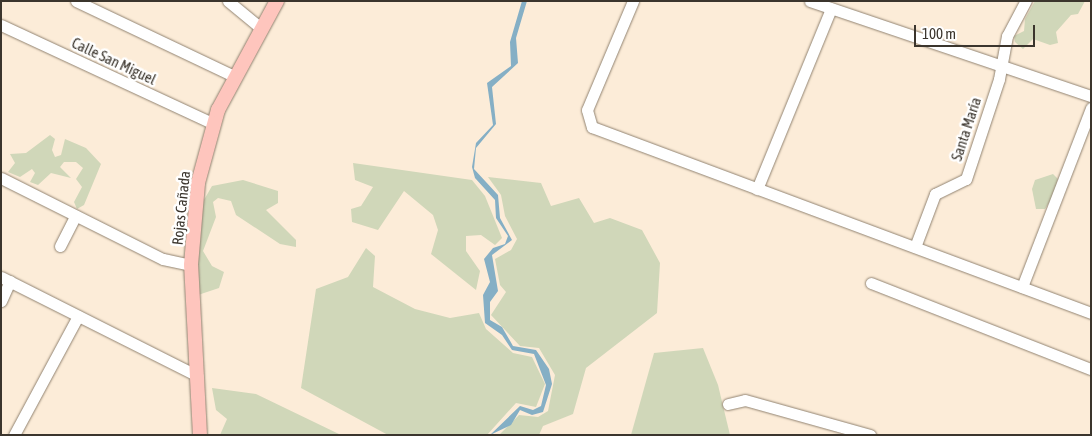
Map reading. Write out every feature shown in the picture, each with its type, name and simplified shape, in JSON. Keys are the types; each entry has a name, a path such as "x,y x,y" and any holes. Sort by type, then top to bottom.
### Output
{"main road":[{"name":"Rojas Cañada","path":"200,435 191,265 198,183 214,124 236,77 276,1"}],"street":[{"path":"76,1 236,77"},
{"path":"228,1 262,29"},
{"path":"633,1 586,110 592,127 1091,313"},
{"name":"Santa María","path":"915,248 935,194 966,179 1008,36 1026,1"},
{"path":"816,2 1091,96"},
{"path":"757,188 831,8"},
{"name":"Calle San Miguel","path":"1,25 214,124"},
{"path":"1022,287 1091,108"},
{"path":"1,178 163,259 191,265"},
{"path":"60,246 75,216"},
{"path":"1,301 6,279 198,376"},
{"path":"871,283 1091,369"},
{"path":"14,435 78,316"},
{"path":"728,404 746,400 870,435"}],"green space":[{"path":"1035,1 1085,1 1078,14 1071,15 1056,32 1058,43 1050,45 1033,39 1023,49 1015,42 1014,36 1024,31 1025,19"},
{"path":"50,135 55,139 52,150 55,157 61,155 65,139 86,148 101,164 84,205 77,209 74,202 82,187 76,179 83,168 76,162 64,162 60,167 71,178 51,173 38,185 30,182 35,173 32,169 20,177 8,172 15,163 10,154 26,153"},
{"path":"353,163 472,180 485,196 502,238 495,245 481,235 466,236 466,251 480,271 476,290 431,254 438,230 433,215 404,191 378,230 352,222 351,209 361,206 373,187 355,180"},
{"path":"1053,174 1058,179 1052,198 1045,209 1036,209 1032,189 1035,180"},
{"path":"488,177 541,183 551,206 579,198 594,223 610,218 642,230 660,263 657,313 586,368 573,414 543,426 539,435 499,435 519,415 538,417 548,411 555,375 539,348 520,346 491,315 506,292 500,285 495,259 511,250 517,239 505,216 501,195"},
{"path":"243,180 278,191 278,203 266,210 296,240 296,247 280,244 236,215 231,201 218,198 213,202 216,217 203,251 212,266 224,272 219,288 198,295 197,212 212,186"},
{"path":"366,248 375,256 373,287 415,309 450,318 479,313 486,329 513,353 532,357 545,384 536,407 516,403 487,435 388,435 301,388 316,289 348,277"},
{"path":"703,348 718,385 730,435 631,435 654,353"},
{"path":"212,388 256,394 341,435 220,435 227,419 216,410"}],"water":[{"path":"522,1 527,1 516,38 518,63 492,87 496,124 476,148 474,169 498,195 500,218 512,240 492,255 498,291 490,302 490,320 502,327 513,346 536,350 549,369 552,384 543,412 532,415 520,410 511,425 490,435 520,406 533,410 541,406 546,385 534,354 512,350 502,335 485,323 483,295 490,282 484,259 493,248 505,244 508,236 496,218 495,200 475,178 472,167 476,143 493,125 487,83 511,66 510,42"}]}
